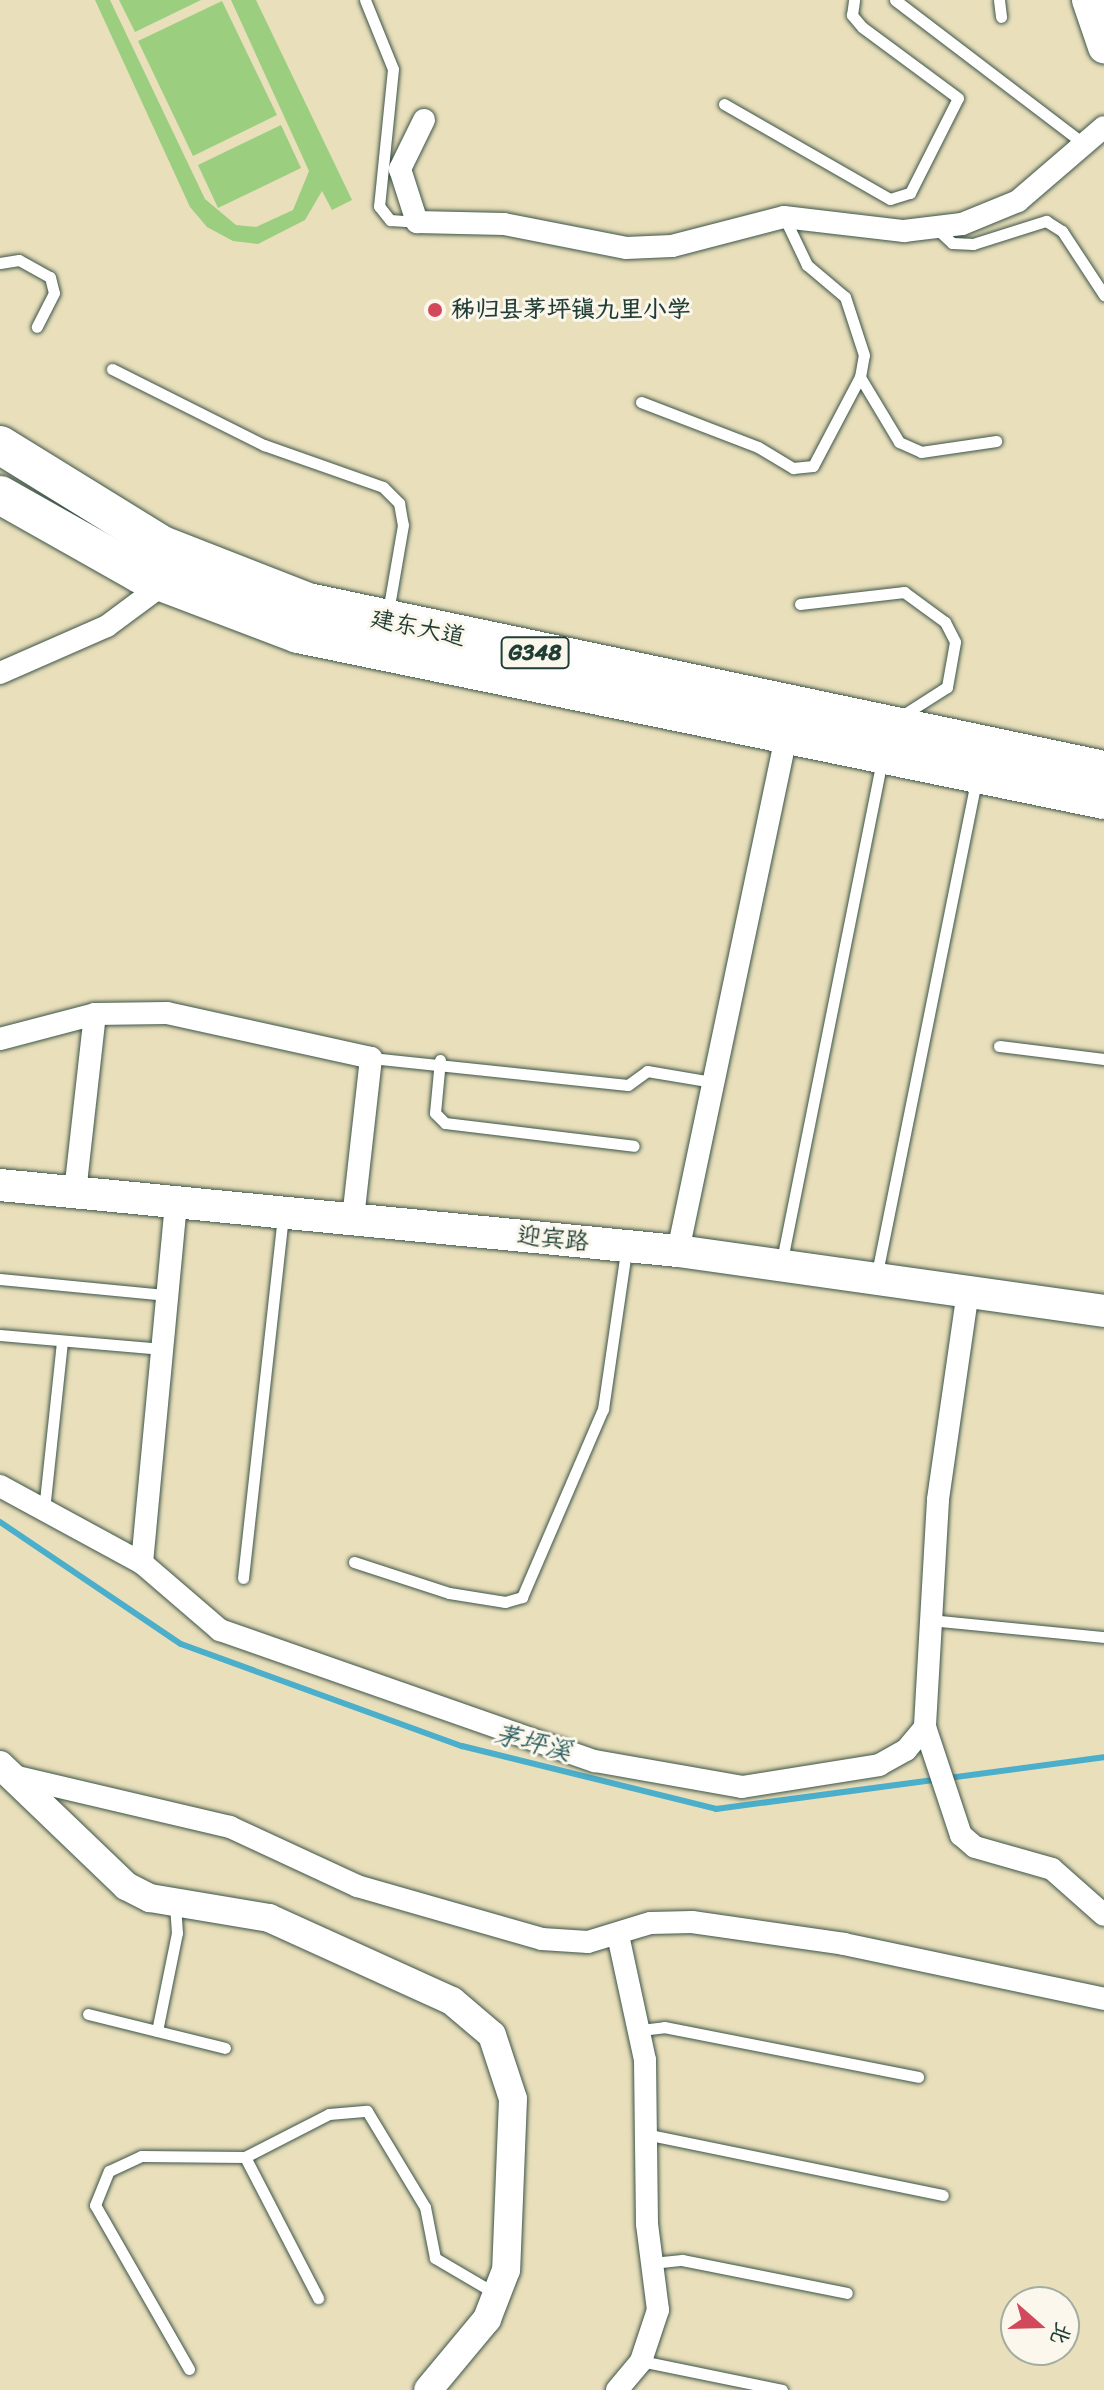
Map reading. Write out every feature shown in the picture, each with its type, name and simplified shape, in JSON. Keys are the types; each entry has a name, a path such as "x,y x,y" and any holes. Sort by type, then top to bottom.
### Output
{"highway":[{"name":"建东大道","path":"0,445 91,507 175,570"},
{"name":"建东大道","path":"0,495 175,570 298,634 383,637 886,740 980,760 1104,800"},
{"name":"建东大道","path":"980,760 1104,770"}],"main road":[{"path":"1088,0 1104,47"},
{"name":"迎宾路","path":"0,1185 678,1251 1104,1311"}],"street":[{"path":"424,120 400,169 417,222 504,224 626,248 672,246 784,217 874,229 936,227 1018,201 1080,141 1104,127"},
{"path":"0,673 107,626 175,570"},
{"path":"678,1251 790,721"},
{"path":"0,1039 95,1014 222,1021 371,1058 353,1219"},
{"path":"75,1192 95,1014"},
{"path":"142,1563 176,1202"},
{"path":"968,1291 939,1488 925,1727 933,1760 958,1826 975,1847 1070,1880 1104,1915"},
{"path":"0,1486 142,1563 220,1630 595,1761 703,1785 742,1787 879,1765 906,1750 925,1727"},
{"path":"6,1770 105,1871 150,1898 269,1918 452,2001 487,2028 506,2065 514,2117 510,2245 498,2295 473,2341 428,2390"},
{"path":"6,1770 230,1827 357,1886 520,1934 576,1942 618,1935 650,1923 692,1922 844,1944 1104,1999"},
{"path":"617,2390 641,2361 658,2310 652,2263 641,2030 618,1935"}],"lane":[{"path":"365,0 393,69 379,206 390,220 417,222"},
{"path":"724,104 890,199 910,193 958,98 862,27 852,15 854,0"},
{"path":"895,0 1080,141"},
{"path":"999,0 1001,17"},
{"path":"641,402 804,472 860,377 864,355 855,315 807,265 784,217"},
{"path":"936,227 952,243 973,244 1046,221 1062,231 1104,295"},
{"path":"0,263 19,260 50,277 54,293 37,327"},
{"path":"112,369 264,445 383,487 399,503 403,525 383,637"},
{"path":"860,377 899,442 921,452 996,441"},
{"path":"781,1265 886,740 947,687 955,642 945,622 904,592 800,604"},
{"path":"876,1279 980,760"},
{"path":"999,1046 1104,1059"},
{"path":"371,1058 440,1060 628,1085 647,1071 713,1082"},
{"path":"440,1060 435,1113 445,1123 634,1146"},
{"path":"243,1578 284,1213"},
{"path":"354,1562 449,1593 505,1602 522,1597 603,1409 627,1246"},
{"path":"0,1279 167,1295"},
{"path":"0,1335 162,1349"},
{"path":"44,1510 62,1341"},
{"path":"930,1620 1104,1637"},
{"path":"157,2031 177,1933 175,1903"},
{"path":"88,2014 225,2048"},
{"path":"641,2030 664,2027 918,2077"},
{"path":"189,2369 94,2194 109,2171 141,2156 245,2157 329,2114 367,2111 429,2215 435,2258 498,2295"},
{"path":"645,2134 943,2195"},
{"path":"245,2157 318,2298"},
{"path":"652,2263 682,2260 847,2293"},
{"path":"641,2361 782,2390"}],"green space":[{"path":"95,0 110,0 205,199 236,225 256,227 293,210 309,171 231,0 256,0 352,200 332,210 322,191 305,220 258,244 233,241 207,227 190,207"},
{"path":"119,0 201,0 135,32"},
{"path":"222,1 277,115 193,156 138,41"},
{"path":"281,125 301,168 218,208 198,165"}],"waterway":[{"name":"茅坪溪","path":"0,1522 181,1644 462,1746 716,1809 1104,1757"}],"place":[{"name":"秭归县茅坪镇九里小学","path":"435,310"}]}
